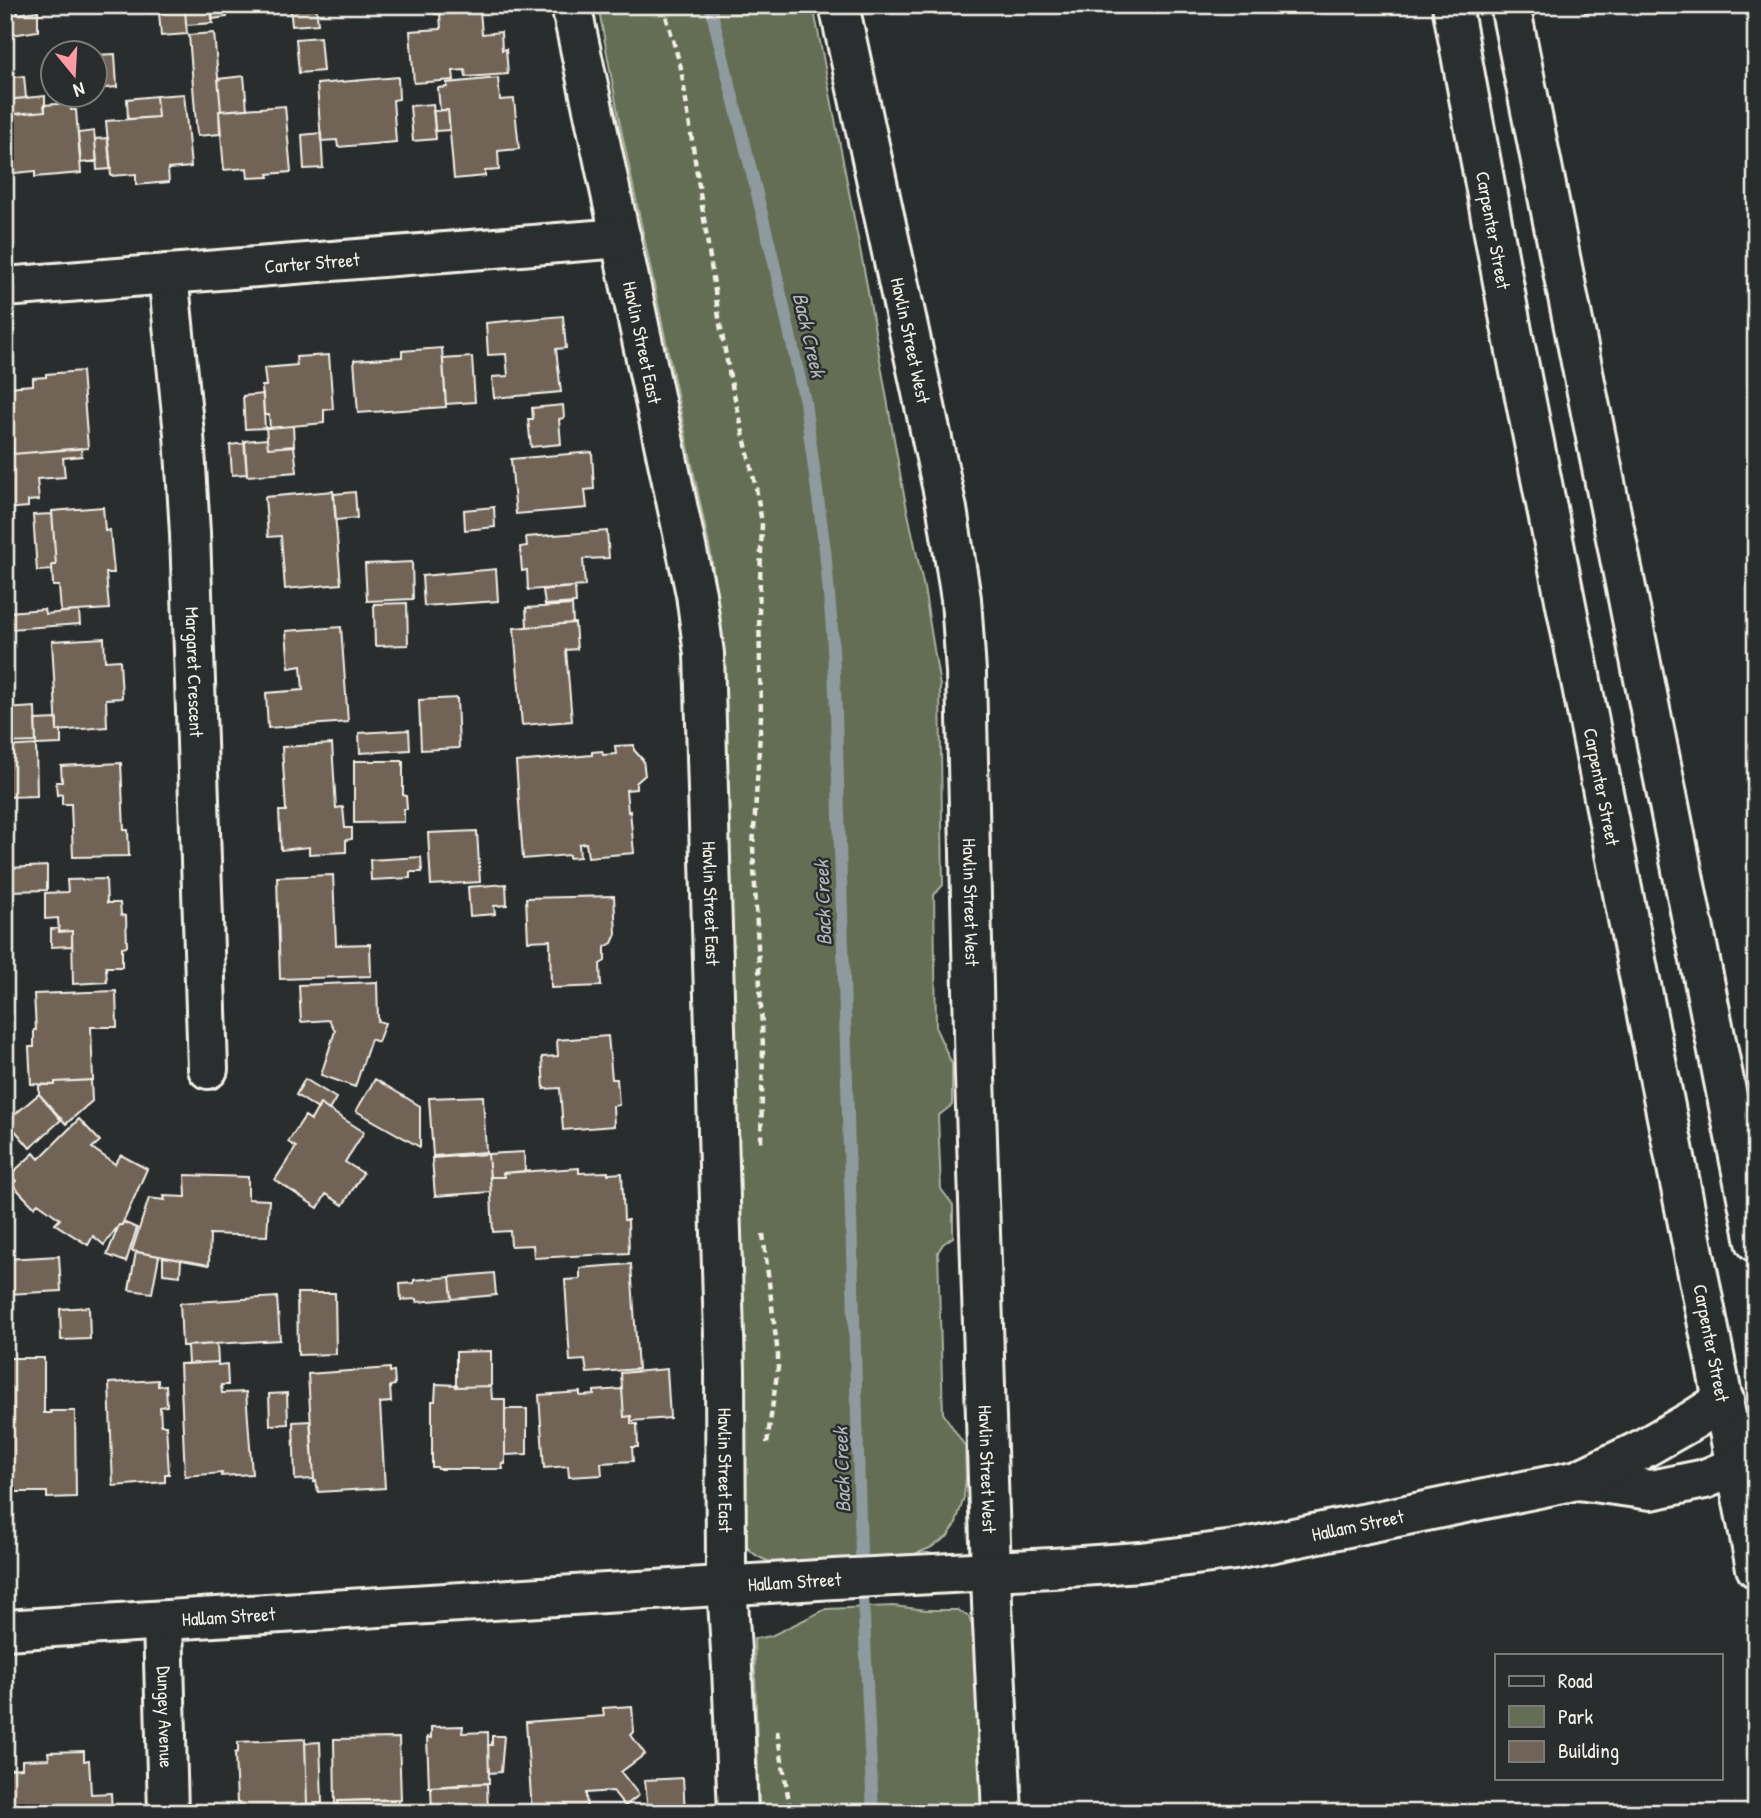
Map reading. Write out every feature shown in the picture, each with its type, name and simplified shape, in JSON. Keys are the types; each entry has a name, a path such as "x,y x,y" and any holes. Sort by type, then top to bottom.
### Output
{"street":[{"name":"Havlin Street East","path":"572,5 696,594 704,654 725,1370 727,1585 738,1813"},
{"name":"Havlin Street West","path":"839,5 947,509 961,598 966,672 975,1091 1002,1813"},
{"name":"Carpenter Street","path":"1452,5 1515,344 1724,1400 1746,1459 1756,1568"},
{"path":"1510,5 1756,1242"},
{"name":"Carter Street","path":"5,287 621,238"},
{"name":"Margaret Crescent","path":"168,274 184,434 189,521 208,1069"},
{"name":"Hallam Street","path":"5,1630 1140,1562 1235,1550 1578,1480 1637,1452 1724,1400"},
{"name":"Hallam Street","path":"1578,1480 1651,1490 1705,1479 1746,1459"},
{"name":"Dungey Avenue","path":"163,1621 168,1813"}],"green space":[{"path":"598,5 813,5 903,490 924,588 940,686 943,885 934,895 936,1029 952,1064 952,1105 938,1116 941,1189 953,1205 953,1237 943,1244 938,1252 943,1413 965,1446 966,1476 964,1497 955,1526 947,1537 915,1554 776,1563 756,1555 742,1539 725,709 716,591 711,555 620,124"},
{"path":"893,1606 958,1610 969,1617 980,1648 984,1813 759,1813 754,1639 771,1636 826,1609"}],"building":[{"path":"5,5 17,5 18,14 38,11 38,31 5,36"},
{"path":"161,5 183,5 184,10 162,12"},
{"path":"185,5 211,5 213,23 186,25"},
{"path":"211,5 226,5 227,17 212,19"},
{"path":"290,5 316,5 318,24 292,26"},
{"path":"434,5 480,5 480,11 435,14"},
{"path":"1584,5 1618,5 1585,13"},
{"path":"185,10 187,34 161,36 159,13"},
{"path":"480,11 482,34 501,32 502,50 506,49 508,74 466,77 465,70 453,71 454,80 414,83 410,31 441,29 440,14"},
{"path":"214,33 221,111 220,134 197,136 189,35"},
{"path":"320,37 323,71 299,73 296,39"},
{"path":"108,54 115,54 117,87 108,88"},
{"path":"24,76 26,98 5,100 5,78"},
{"path":"244,76 247,109 221,111 218,79"},
{"path":"398,77 399,99 393,100 396,142 338,147 337,140 321,141 317,84"},
{"path":"498,78 500,100 514,99 519,149 498,151 499,170 485,171 485,176 454,179 448,110 440,110 438,88 447,87 447,83"},
{"path":"184,94 191,167 168,169 169,182 136,185 136,174 111,176 106,121 158,117 156,96"},
{"path":"156,96 158,117 128,119 127,99"},
{"path":"38,97 38,108 45,108 45,111 5,115 5,100"},
{"path":"433,104 436,139 413,141 410,106"},
{"path":"285,106 291,172 248,178 247,168 224,170 219,111"},
{"path":"44,108 76,110 81,173 35,177 35,171 5,174 5,115 45,111"},
{"path":"448,110 450,130 435,131 433,111"},
{"path":"94,131 97,161 81,163 78,133"},
{"path":"321,133 323,168 304,169 302,135"},
{"path":"108,138 111,169 97,170 95,139"},
{"path":"563,316 566,348 556,349 561,392 494,398 492,377 508,376 506,354 488,355 486,323"},
{"path":"442,348 446,407 358,413 354,360 402,357 402,351"},
{"path":"329,355 333,409 324,410 324,423 270,428 269,415 264,415 264,368 297,365 296,357"},
{"path":"472,357 475,402 446,404 443,359"},
{"path":"82,371 88,448 13,454 7,387 33,385 33,378 46,377 46,374"},
{"path":"263,394 265,428 245,429 243,396"},
{"path":"563,405 564,418 559,419 561,444 531,447 528,419 533,419 532,408"},
{"path":"293,426 294,446 268,448 266,428"},
{"path":"267,439 268,448 294,446 297,472 247,476 244,441"},
{"path":"245,443 247,474 232,475 230,445"},
{"path":"81,448 82,456 63,458 65,477 37,479 39,500 28,501 28,507 5,509 5,449 12,449 13,454"},
{"path":"592,452 594,489 585,490 587,508 516,514 511,459"},
{"path":"333,491 341,584 285,589 281,536 268,537 265,497"},
{"path":"355,492 357,518 336,520 334,494"},
{"path":"103,507 105,531 110,530 114,573 106,573 109,609 61,612 59,586 53,586 52,565 56,565 52,511"},
{"path":"494,507 495,527 465,530 464,510"},
{"path":"52,514 56,565 52,565 52,570 37,571 33,515"},
{"path":"607,531 609,558 583,559 585,586 528,590 527,570 522,571 520,547 527,546 526,537"},
{"path":"412,562 413,599 367,601 365,564"},
{"path":"496,569 498,601 424,606 422,576"},
{"path":"575,587 576,603 545,605 543,590"},
{"path":"407,603 408,645 375,646 374,604"},
{"path":"572,605 573,623 527,627 526,608"},
{"path":"5,608 8,608 10,629 5,629"},
{"path":"44,609 45,614 79,611 80,624 10,629 9,612"},
{"path":"575,623 577,649 566,650 572,721 522,725 514,628"},
{"path":"341,627 348,722 268,728 266,693 303,690 301,666 289,668 286,631"},
{"path":"104,638 105,661 120,660 122,698 106,699 107,727 57,731 52,641"},
{"path":"457,698 459,748 421,750 419,700"},
{"path":"35,707 36,742 5,743 5,709"},
{"path":"57,719 57,731 61,730 61,744 36,745 35,720"},
{"path":"409,730 410,750 360,753 359,733"},
{"path":"332,744 336,808 343,807 345,828 352,828 352,839 346,840 346,852 309,854 309,847 281,850 279,811 286,811 282,747"},
{"path":"36,745 37,796 5,797 5,747"},
{"path":"634,745 634,750 643,760 645,775 636,783 636,789 626,790 634,853 588,857 586,843 579,844 580,857 569,858 569,855 523,859 516,762 592,755 592,752 602,751 603,755 616,754 615,746"},
{"path":"354,761 403,761 403,795 406,796 407,809 404,809 404,822 354,823"},
{"path":"121,763 124,830 128,830 129,856 73,857 71,804 62,804 62,794 57,795 56,782 62,782 61,766"},
{"path":"5,831 9,831 10,867 5,867"},
{"path":"477,831 480,882 431,885 428,833"},
{"path":"421,857 422,872 410,872 410,878 371,880 370,860"},
{"path":"47,866 47,890 10,891 9,868"},
{"path":"333,875 336,945 370,944 371,976 280,979 277,877"},
{"path":"106,879 107,903 120,903 121,915 126,916 127,946 122,947 122,967 106,967 107,982 73,984 72,931 59,932 58,918 45,919 45,893 68,892 67,880"},
{"path":"506,884 507,905 494,906 495,914 470,916 468,887"},
{"path":"614,896 616,934 612,943 605,947 605,961 600,964 601,986 551,988 550,940 528,941 526,898"},
{"path":"59,928 59,932 72,931 72,946 51,947 51,929"},
{"path":"377,982 378,1021 385,1023 378,1042 371,1039 355,1087 321,1075 335,1031 329,1020 301,1022 299,985"},
{"path":"116,991 117,1027 91,1027 93,1080 55,1082 55,1085 31,1084 29,1047 34,1047 36,1030 34,994"},
{"path":"608,1036 612,1079 617,1079 619,1105 613,1106 614,1126 563,1130 560,1088 544,1089 542,1057 558,1056 557,1040"},
{"path":"305,1079 336,1098 329,1110 320,1104 318,1109 296,1095"},
{"path":"375,1079 420,1106 420,1147 356,1111"},
{"path":"91,1080 92,1101 66,1124 39,1094 39,1085"},
{"path":"39,1094 61,1120 30,1148 7,1121"},
{"path":"483,1096 486,1152 433,1156 429,1098"},
{"path":"320,1104 364,1132 345,1162 363,1173 343,1205 326,1194 318,1208 275,1180 296,1147 288,1142 305,1116 311,1120"},
{"path":"79,1119 100,1141 92,1148 115,1164 121,1155 147,1169 122,1225 119,1225 104,1245 93,1236 88,1245 55,1224 60,1219 38,1203 34,1207 12,1184 16,1181 10,1175 34,1153 39,1159"},
{"path":"524,1152 525,1171 503,1173 504,1177 490,1177 488,1154"},
{"path":"488,1154 491,1192 435,1196 432,1158"},
{"path":"579,1168 579,1173 622,1173 624,1220 628,1220 629,1253 534,1258 533,1245 511,1246 510,1231 493,1232 490,1177 504,1177 503,1173"},
{"path":"185,1175 248,1177 248,1199 269,1200 267,1236 210,1234 209,1265 132,1251 149,1198 165,1200 164,1196 186,1197"},
{"path":"123,1222 137,1228 126,1262 107,1255 119,1225"},
{"path":"136,1252 159,1256 152,1293 129,1290"},
{"path":"59,1256 61,1291 8,1294 6,1259"},
{"path":"163,1257 181,1260 180,1276 163,1274"},
{"path":"631,1264 638,1369 587,1373 585,1360 570,1361 565,1280 580,1279 580,1268"},
{"path":"494,1273 496,1295 452,1299 450,1277"},
{"path":"450,1277 452,1299 417,1302 417,1299 401,1300 400,1284"},
{"path":"297,1293 335,1293 336,1354 298,1355"},
{"path":"277,1297 280,1340 182,1346 180,1303"},
{"path":"89,1307 90,1339 61,1340 60,1309"},
{"path":"217,1344 218,1362 188,1364 187,1346"},
{"path":"491,1351 491,1386 456,1387 456,1352"},
{"path":"8,1358 44,1358 44,1413 75,1411 76,1497 47,1498 47,1492 14,1492 14,1484 11,1485 10,1428 5,1428 5,1362 8,1362"},
{"path":"218,1362 218,1365 227,1364 228,1385 221,1385 222,1393 246,1392 252,1474 185,1476 180,1364"},
{"path":"390,1368 390,1372 394,1371 395,1385 390,1386 391,1402 380,1403 385,1488 318,1492 316,1481 314,1482 308,1374"},
{"path":"667,1369 670,1418 631,1421 631,1416 624,1417 621,1373"},
{"path":"158,1380 158,1386 166,1385 167,1406 160,1407 161,1425 166,1425 169,1474 165,1474 165,1482 113,1486 109,1383"},
{"path":"436,1384 457,1385 456,1387 491,1386 492,1399 505,1399 503,1469 432,1467 432,1401 435,1401"},
{"path":"622,1389 624,1417 631,1416 631,1424 637,1424 638,1447 632,1447 633,1461 601,1463 602,1475 569,1477 568,1466 544,1468 539,1395 580,1392 580,1396 594,1395 594,1391"},
{"path":"287,1393 288,1424 270,1425 269,1394"},
{"path":"505,1409 527,1409 527,1454 505,1455"},
{"path":"310,1421 314,1479 295,1480 293,1422"},
{"path":"632,1706 634,1732 631,1735 645,1754 621,1772 639,1795 625,1806 613,1791 586,1793 587,1813 532,1813 526,1722 604,1716 603,1708"},
{"path":"463,1726 462,1733 488,1732 489,1783 429,1787 427,1737 431,1738 431,1727"},
{"path":"492,1736 504,1736 501,1772 489,1773 488,1745 492,1745"},
{"path":"399,1738 401,1800 338,1801 338,1805 335,1805 334,1739"},
{"path":"305,1739 307,1804 301,1804 301,1813 241,1813 240,1803 237,1803 235,1753 238,1752 238,1742"},
{"path":"320,1742 322,1803 307,1804 305,1743"},
{"path":"84,1751 84,1761 89,1760 91,1794 111,1793 112,1813 10,1813 8,1769 22,1768 22,1760 49,1759 48,1752"},
{"path":"683,1778 685,1813 648,1813 645,1780"},
{"path":"487,1783 488,1813 432,1813 431,1787"},
{"path":"399,1799 399,1813 338,1813 338,1801"}],"waterway":[{"name":"Back Creek","path":"710,5 772,254 805,402 825,550 836,713 861,1552 873,1813"}]}
